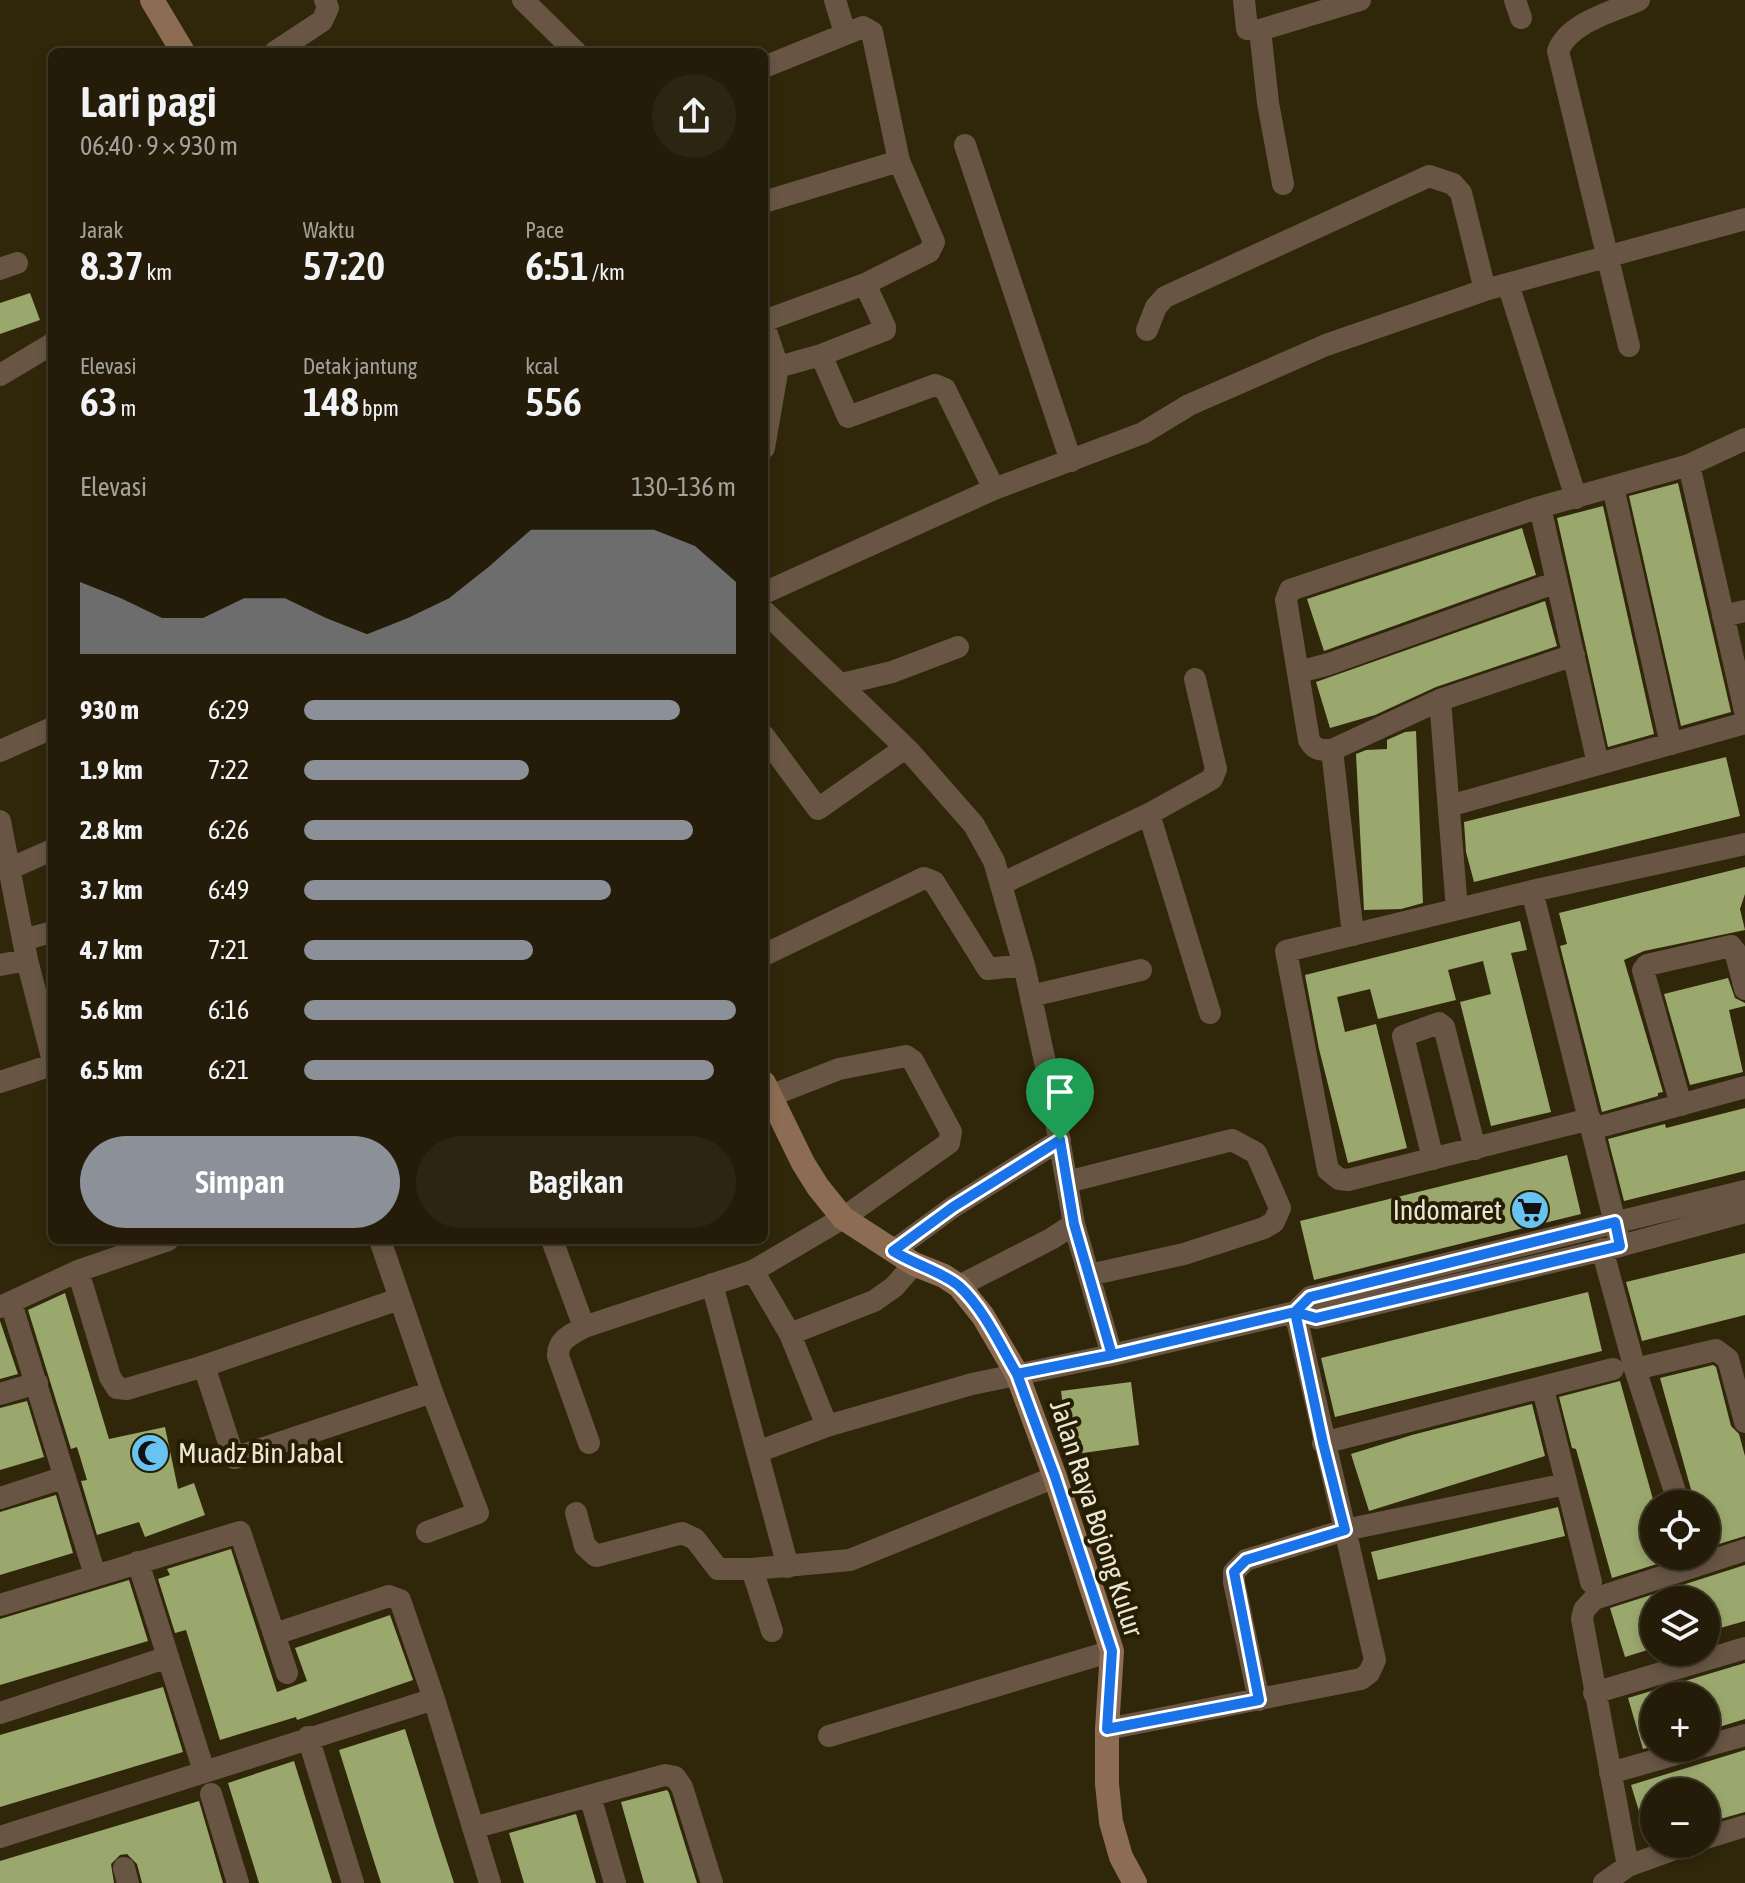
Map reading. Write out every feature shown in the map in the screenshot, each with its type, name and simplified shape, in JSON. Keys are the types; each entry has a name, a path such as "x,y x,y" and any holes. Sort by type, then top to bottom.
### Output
{"main road":[{"path":"152,0 181,48"},
{"name":"Jalan Raya Bojong Kulur","path":"768,1092 803,1163 843,1218 904,1258 959,1286 983,1316 1017,1374 1055,1477 1112,1651 1107,1784 1111,1822 1121,1857 1135,1883"}],"street":[{"path":"281,48 322,21 328,8 325,0"},
{"path":"523,0 572,48"},
{"path":"835,0 845,33"},
{"path":"1244,0 1247,29 1260,30 1360,0"},
{"path":"1629,346 1558,51 1575,29 1639,0"},
{"path":"768,65 863,27 872,32 899,161 933,236 933,246 929,252 865,284 768,321"},
{"path":"1260,30 1268,103 1283,184"},
{"path":"965,145 1071,461"},
{"path":"768,201 899,161"},
{"path":"1147,330 1156,307 1165,297 1429,176 1443,178 1461,193 1485,290"},
{"path":"768,591 994,489 1143,433 1189,405 1326,345 1485,290 1745,219"},
{"path":"778,367 821,355 885,330 865,284"},
{"path":"1508,284 1576,498"},
{"path":"768,336 778,367 768,425"},
{"path":"0,375 48,346"},
{"path":"821,355 848,417 935,385 945,389 994,489"},
{"path":"1574,655 1440,700 1332,750 1319,750 1309,740 1287,594 1294,588 1540,507 1689,465 1745,439"},
{"path":"1689,465 1734,614 1743,697"},
{"path":"1613,487 1671,744"},
{"path":"1540,507 1598,764"},
{"path":"1299,672 1557,582"},
{"path":"768,615 905,748 974,825 994,861 1031,996 1074,1224 1112,1355"},
{"path":"842,684 892,672 958,647"},
{"path":"1001,884 1149,814 1212,779 1216,769 1195,679"},
{"path":"1440,700 1457,909"},
{"path":"1449,806 1745,723"},
{"path":"0,751 48,730"},
{"path":"768,741 818,809 905,748"},
{"path":"1332,750 1353,935"},
{"path":"1149,814 1210,1013"},
{"path":"0,821 25,950 48,1041"},
{"path":"1745,844 1288,949 1285,954 1328,1170 1339,1179 1348,1180 1681,1105 1745,1087"},
{"path":"9,869 48,852"},
{"path":"768,953 924,878 934,882 988,969 1024,965"},
{"path":"1532,891 1615,1222 1611,1247 1624,1369 1673,1490"},
{"path":"0,965 48,935"},
{"path":"1681,1105 1643,970 1647,965 1731,946 1745,989"},
{"path":"1031,996 1141,970"},
{"path":"1433,1159 1403,1036 1439,1023 1444,1027 1475,1149"},
{"path":"589,1443 557,1351 564,1339 584,1327 753,1271 843,1218 950,1140 951,1132 913,1061 906,1056 839,1069 768,1090"},
{"path":"0,1082 48,1066"},
{"path":"790,1334 874,1301 894,1287 904,1258 953,1207 1060,1140"},
{"path":"1067,1182 1232,1140 1256,1153 1280,1208 1278,1216 1264,1228 1184,1254 1089,1275"},
{"path":"1295,1312 1310,1297 1745,1191"},
{"path":"757,1452 827,1426 946,1391 1295,1312 1316,1318 1745,1212"},
{"path":"959,1286 1074,1224"},
{"path":"95,1575 37,1383 6,1305 119,1248 144,1244"},
{"path":"381,1244 478,1513 427,1532"},
{"path":"553,1244 584,1327"},
{"path":"78,1271 110,1377 117,1388 127,1389 399,1299"},
{"path":"753,1271 790,1334 827,1426"},
{"path":"712,1284 788,1567"},
{"path":"1107,1729 1361,1679 1373,1666 1375,1660 1295,1312"},
{"path":"1323,1443 1624,1369 1716,1350 1728,1359 1745,1422"},
{"path":"204,1366 234,1458 432,1392"},
{"path":"0,1394 37,1383"},
{"path":"1543,1389 1591,1582"},
{"path":"0,1498 65,1477"},
{"path":"576,1513 585,1546 596,1556 682,1533 695,1539 718,1569 788,1567 850,1560 1055,1477"},
{"path":"1259,1700 1234,1572 1246,1560 1345,1530 1566,1484"},
{"path":"0,1605 240,1532 287,1673"},
{"path":"1720,1555 1745,1550"},
{"path":"138,1562 204,1771"},
{"path":"752,1569 772,1631"},
{"path":"1628,1866 1582,1619 1590,1603 1672,1570"},
{"path":"275,1634 395,1596 400,1600 490,1883"},
{"path":"1594,1693 1745,1648"},
{"path":"829,1736 1112,1651"},
{"path":"0,1713 168,1657"},
{"path":"0,1837 434,1699"},
{"path":"1720,1742 1745,1735"},
{"path":"308,1737 353,1883"},
{"path":"1610,1773 1649,1762"},
{"path":"473,1828 665,1775 675,1777 682,1787 712,1883"},
{"path":"211,1794 238,1883"},
{"path":"590,1796 615,1883"},
{"path":"1720,1834 1745,1826"},
{"path":"1604,1883 1628,1866 1650,1858"}],"building":[{"path":"30,293 40,320 0,334 0,303"},
{"path":"1678,483 1731,712 1681,726 1629,496"},
{"path":"1603,506 1654,734 1608,747 1557,518"},
{"path":"1522,528 1536,575 1324,651 1307,599"},
{"path":"1545,601 1557,646 1436,687 1375,715 1330,728 1316,682"},
{"path":"1416,731 1423,903 1401,909 1364,910 1356,754 1387,749 1387,740"},
{"path":"1726,757 1740,816 1474,882 1466,852 1464,822"},
{"path":"1745,867 1745,894 1740,909 1745,930 1644,951 1624,960 1663,1092 1602,1112 1560,946 1567,944 1559,913"},
{"path":"1520,921 1527,950 1511,953 1551,1112 1491,1126 1460,1002 1491,994 1483,961 1448,970 1456,1000 1378,1019 1370,989 1337,997 1345,1032 1376,1024 1407,1148 1348,1163 1319,1049 1305,975"},
{"path":"1728,978 1735,998 1745,1003 1745,1006 1729,1010 1743,1072 1690,1085 1664,994"},
{"path":"1745,1108 1745,1171 1624,1201 1608,1139"},
{"path":"1567,1155 1581,1214 1314,1280 1300,1221"},
{"path":"1745,1253 1745,1315 1642,1341 1626,1282"},
{"path":"1588,1292 1602,1351 1335,1417 1321,1358"},
{"path":"65,1293 109,1439 165,1427 178,1489 194,1483 205,1515 145,1537 139,1522 97,1535 81,1481 87,1480 77,1447 71,1449 28,1310"},
{"path":"0,1321 18,1374 0,1379"},
{"path":"1713,1365 1716,1367 1731,1426 1739,1434 1745,1456 1745,1536 1720,1544 1720,1490 1691,1490 1660,1378"},
{"path":"1620,1381 1650,1490 1640,1490 1640,1569 1612,1578 1559,1397"},
{"path":"1131,1382 1139,1445 1069,1455 1061,1391"},
{"path":"27,1401 44,1457 0,1470 0,1408"},
{"path":"1532,1404 1545,1456 1369,1511 1351,1454"},
{"path":"56,1495 73,1553 0,1575 0,1512"},
{"path":"1558,1507 1565,1536 1378,1580 1371,1552"},
{"path":"231,1549 277,1692 307,1681 295,1648 390,1615 413,1680 297,1720 296,1717 220,1740 186,1630 175,1633 158,1579 170,1575 167,1569"},
{"path":"1745,1565 1745,1621 1720,1628 1720,1586 1679,1586"},
{"path":"129,1580 148,1641 0,1685 0,1619"},
{"path":"1640,1598 1640,1652 1625,1657 1610,1608"},
{"path":"1745,1663 1745,1719 1720,1727 1720,1682 1681,1682"},
{"path":"163,1687 183,1752 0,1807 0,1735"},
{"path":"1640,1694 1640,1739 1628,1698"},
{"path":"405,1729 454,1883 381,1883 371,1852 339,1750"},
{"path":"1745,1750 1745,1812 1720,1819 1720,1778 1654,1778 1706,1762 1720,1762 1720,1758"},
{"path":"294,1761 332,1883 259,1883 228,1783"},
{"path":"1640,1782 1640,1814 1631,1785"},
{"path":"667,1790 697,1883 644,1883 621,1802"},
{"path":"199,1801 223,1883 142,1883 137,1864 127,1854 120,1855 111,1864 114,1883 0,1883 0,1861"},
{"path":"576,1814 596,1883 524,1883 509,1833"}],"place":[{"name":"Indomaret","path":"1530,1210"},
{"name":"Muadz Bin Jabal","path":"150,1453"}],"route":[{"path":"1060,1140 953,1207 893,1251 959,1286 983,1316 1017,1374 1112,1355 1295,1312 1316,1318 1620,1246 1615,1222 1310,1297 1295,1312 1345,1530 1246,1560 1234,1572 1259,1700 1107,1729 1112,1651 1055,1477 1017,1374 1112,1355 1074,1224 1060,1140"}]}
